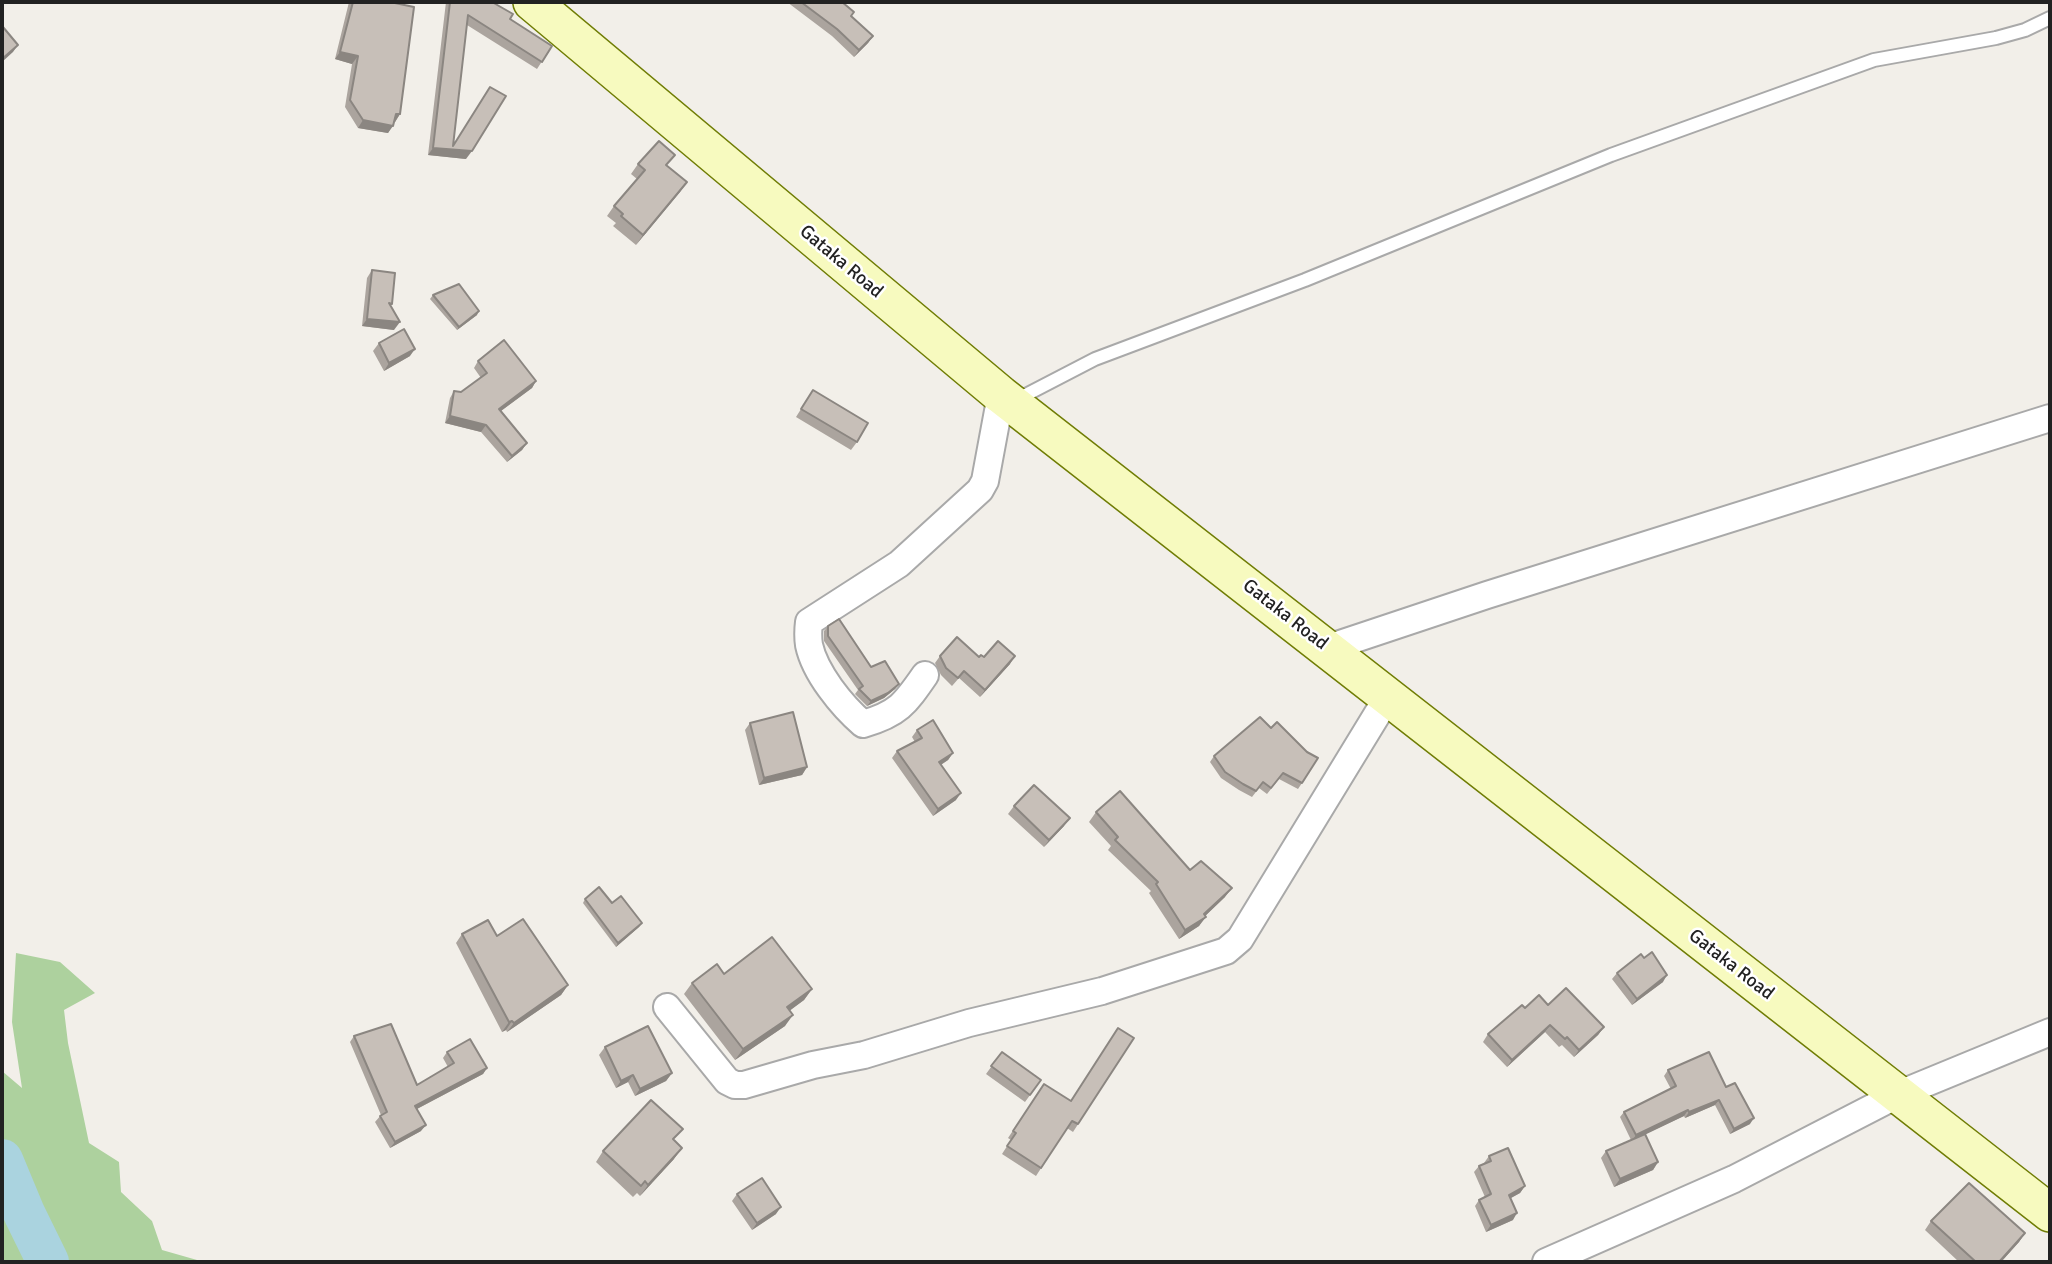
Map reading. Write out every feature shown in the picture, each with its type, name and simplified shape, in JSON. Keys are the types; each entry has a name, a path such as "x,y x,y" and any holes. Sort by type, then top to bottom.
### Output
{"street":[{"name":"Gataka Road","path":"532,2 1006,398 2050,1213"},
{"path":"925,675 907,702 885,718 863,724 843,708 813,656 808,642 808,622 899,564 980,491 985,481 1006,398"},
{"path":"1328,648 1487,594 2050,418"},
{"path":"667,1007 727,1081 744,1085 813,1065 864,1055 969,1023 1102,991 1226,950 1240,939 1389,695"},
{"path":"1546,1262 1734,1179 1897,1095 2050,1032"}],"lane":[{"path":"1006,398 1095,359 1305,281 1612,155 1874,60 1996,38 2025,30 2050,18"}],"green space":[{"path":"16,953 60,962 95,993 64,1010 68,1043 89,1143 119,1162 121,1192 152,1221 162,1250 204,1262 2,1262 2,1071 22,1088 12,1022"}],"building":[{"path":"353,2 390,2 414,7 400,114 396,114 393,126 363,120 350,100 358,56 340,52"},
{"path":"450,2 492,2 513,14 510,19 552,46 542,62 468,15 453,146 490,87 506,96 472,151 433,148"},
{"path":"801,2 842,2 854,12 851,16 873,36 859,50 837,29"},
{"path":"2,28 18,45 2,59"},
{"path":"659,141 675,155 666,165 687,182 643,235 621,216 623,214 614,206 645,170 638,164"},
{"path":"372,270 395,273 392,304 389,303 400,322 367,319"},
{"path":"459,284 479,311 459,327 433,295"},
{"path":"404,329 415,349 389,363 379,343"},
{"path":"504,340 536,381 499,409 527,443 512,456 486,425 450,416 454,391 461,392 487,373 478,361"},
{"path":"813,390 868,423 857,442 801,409"},
{"path":"839,619 871,667 885,661 899,684 888,693 871,701 859,689 863,686 828,636 828,626"},
{"path":"957,637 979,657 984,657 998,641 1015,656 985,690 964,671 958,678 946,668 940,656"},
{"path":"793,712 807,767 764,778 750,723"},
{"path":"1260,717 1271,728 1277,722 1307,752 1318,758 1302,783 1283,773 1271,788 1263,782 1256,791 1225,772 1214,756"},
{"path":"933,720 953,753 939,762 961,793 938,809 897,751 922,738 917,730"},
{"path":"1034,785 1070,818 1049,840 1014,806"},
{"path":"1120,791 1190,870 1201,861 1232,888 1204,914 1206,917 1185,930 1156,884 1158,882 1115,840 1118,837 1096,812"},
{"path":"599,887 612,903 621,896 642,923 618,943 585,899"},
{"path":"523,919 568,985 514,1023 509,1022 462,934 488,920 497,936"},
{"path":"772,937 812,989 787,1007 793,1015 743,1049 692,983 717,964 724,974"},
{"path":"1652,952 1667,975 1637,999 1617,973 1641,954 1644,958"},
{"path":"1566,988 1604,1027 1579,1050 1550,1025 1512,1060 1488,1034 1522,1005 1525,1008 1539,995 1548,1005"},
{"path":"391,1024 417,1085 454,1063 447,1052 470,1039 487,1068 415,1106 426,1125 395,1142 380,1116 387,1112 354,1036"},
{"path":"648,1026 672,1073 640,1089 633,1075 621,1081 605,1047"},
{"path":"1118,1028 1134,1038 1078,1124 1072,1121 1041,1168 1007,1146 1016,1133 1013,1131 1044,1084 1071,1101"},
{"path":"1002,1052 1041,1080 1030,1095 991,1066"},
{"path":"1709,1052 1726,1087 1735,1083 1754,1118 1734,1129 1719,1100 1689,1112 1688,1110 1636,1135 1624,1112 1676,1086 1668,1070"},
{"path":"651,1100 683,1129 673,1139 682,1148 648,1185 645,1181 641,1186 603,1151"},
{"path":"1645,1134 1658,1162 1620,1179 1606,1151"},
{"path":"1508,1148 1525,1186 1509,1195 1517,1213 1491,1225 1479,1200 1491,1194 1479,1166 1491,1161 1489,1156"},
{"path":"762,1178 781,1207 757,1223 737,1194"},
{"path":"1969,1183 2025,1233 1999,1262 1976,1262 1931,1221"}],"waterway":[{"path":"2,1160 48,1262"}]}
